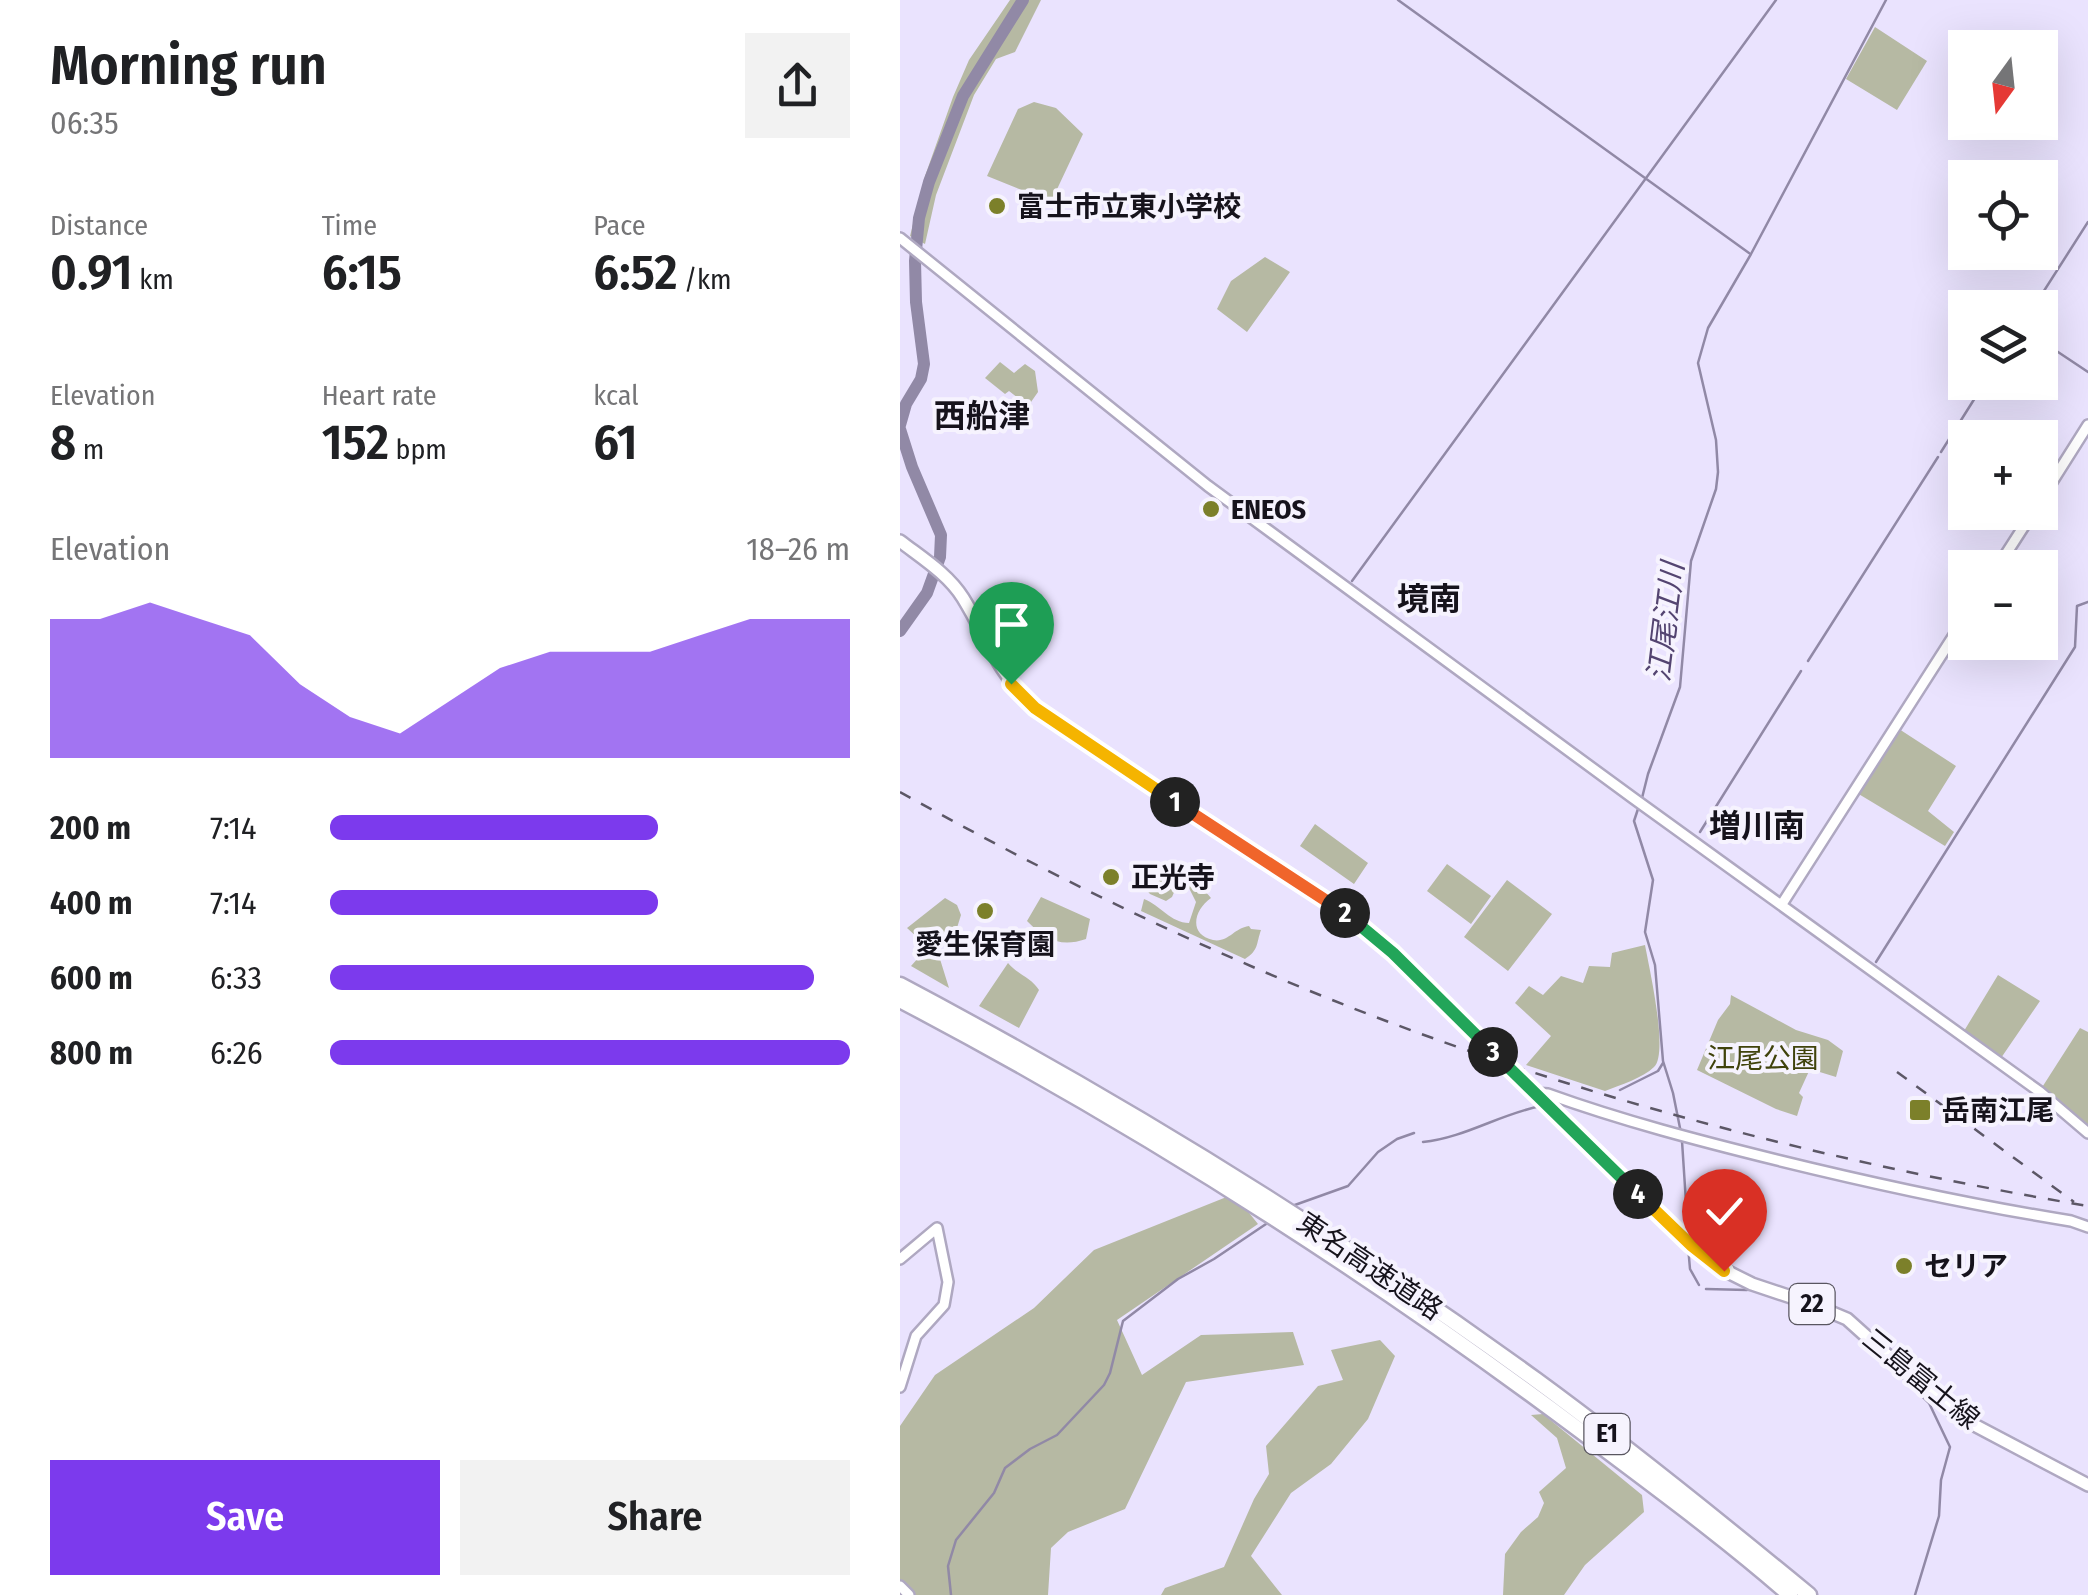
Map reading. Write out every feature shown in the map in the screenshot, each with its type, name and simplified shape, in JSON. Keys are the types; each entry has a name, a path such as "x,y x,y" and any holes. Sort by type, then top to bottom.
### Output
{"highway":[{"name":"東名高速道路","path":"900,985 1042,1062 1536,1380 1809,1595"},
{"name":"東名高速道路","path":"900,1000 1238,1188"},
{"name":"東名高速道路","path":"1394,1289 1663,1493 1790,1595"}],"main road":[{"name":"三島富士線","path":"900,541 936,569 962,598 1000,667 1029,704 1352,917 1714,1265 1752,1284 1847,1320 1954,1412 2088,1485"}],"street":[{"path":"904,241 1223,497 2040,1092 2088,1133"},
{"path":"2058,472 2088,424"},
{"path":"1782,904 1948,645"},
{"path":"1542,1100 1560,1098 1720,1146 1914,1192 2071,1220 2088,1227"},
{"path":"900,1259 937,1228 948,1282 944,1306 916,1336 900,1386"},
{"path":"900,1586 909,1595"}],"green space":[{"path":"1010,0 1041,0 1015,52 996,59 974,95 936,195 925,244 910,236 925,176 969,60"},
{"path":"1875,27 1927,61 1897,110 1846,79"},
{"path":"1034,102 1056,108 1083,134 1051,202 987,176 1018,109"},
{"path":"1265,257 1290,272 1247,332 1217,309 1231,281"},
{"path":"1000,362 1014,373 1025,364 1035,371 1038,392 1024,412 1015,404 1018,398 1009,391 1005,394 985,378"},
{"path":"1899,729 1956,766 1928,811 1954,832 1945,846 1857,793"},
{"path":"1315,824 1368,863 1354,884 1300,846"},
{"path":"1164,864 1180,867 1182,874 1172,897 1166,901 1144,887 1150,872"},
{"path":"1447,864 1491,896 1471,924 1427,891"},
{"path":"1187,877 1211,898 1196,921 1205,937 1223,939 1249,926 1261,930 1250,956 1245,959 1141,911 1144,899 1189,923 1196,902"},
{"path":"1507,880 1552,914 1508,971 1464,937"},
{"path":"1041,897 1090,919 1086,939 1061,942 1047,937 1027,921"},
{"path":"945,898 957,905 961,915 956,931 935,943 949,988 911,966 928,947 907,928"},
{"path":"1645,945 1659,1028 1654,1067 1605,1091 1526,1065 1551,1036 1515,1003 1529,986 1543,995 1561,976 1583,983 1589,966 1610,967 1612,953"},
{"path":"1008,963 1039,990 1019,1028 979,1006"},
{"path":"1998,975 2040,1001 2001,1058 1964,1031"},
{"name":"江尾公園","path":"1731,995 1796,1030 1828,1040 1843,1051 1836,1077 1810,1069 1799,1093 1803,1097 1797,1116 1697,1070"},
{"path":"2080,1028 2088,1032 2088,1126 2041,1089"},
{"path":"1234,1194 1258,1224 1117,1320 1142,1375 1201,1335 1293,1332 1304,1365 1186,1382 1125,1509 1068,1532 1051,1548 1048,1595 900,1595 900,1426 935,1375 1034,1308 1094,1250"},
{"path":"1380,1340 1395,1356 1368,1419 1331,1464 1291,1493 1251,1556 1282,1595 1161,1595 1165,1588 1224,1567 1269,1474 1266,1446 1318,1386 1343,1380 1331,1350"},
{"path":"1543,1414 1642,1495 1644,1512 1585,1565 1564,1595 1503,1595 1505,1554 1538,1517 1544,1503 1539,1492 1566,1468 1557,1438 1531,1415"}],"waterway":[{"path":"900,425 924,364 915,261 919,218 929,182 963,96 1023,0"},
{"path":"1398,0 1749,253"},
{"path":"1352,581 1776,0"},
{"name":"江尾江川","path":"1642,798 1680,687 1691,561 1716,489 1716,440 1698,363 1708,328 1886,0"},
{"path":"2045,290 2088,222"},
{"path":"2058,352 2088,372"},
{"path":"1941,452 1974,400"},
{"path":"900,429 941,535 940,557 927,593 900,631"},
{"path":"1808,661 1938,457"},
{"path":"1876,962 2075,647 2077,606 2088,602"},
{"path":"1700,832 1801,671"},
{"name":"江尾江川","path":"1639,806 1634,821 1653,880 1645,932 1655,965 1663,1061 1681,1133"},
{"path":"1620,1090 1658,1071 1663,1063"},
{"path":"1423,1142 1453,1136 1541,1106"},
{"path":"1292,1206 1348,1186 1378,1152 1414,1133"},
{"name":"江尾江川","path":"1682,1141 1688,1233"},
{"path":"951,1595 948,1566 956,1540 994,1493 1005,1468 1057,1435 1104,1385 1123,1321 1178,1279 1269,1222"},
{"name":"江尾江川","path":"1688,1246 1690,1269 1699,1285"},
{"name":"江尾江川","path":"1706,1289 1747,1290"},
{"name":"江尾江川","path":"1802,1307 1829,1317"},
{"name":"江尾江川","path":"1892,1367 1929,1403 1950,1447 1941,1480 1939,1516 1915,1595"}],"railway":[{"path":"900,792 1163,927 1353,1008 1455,1046 1559,1081 1768,1140 1981,1187 2088,1206"},
{"path":"1897,1072 2074,1202"}],"place":[{"name":"富士市立東小学校","path":"997,206"},
{"name":"ENEOS","path":"1211,509"},
{"name":"正光寺","path":"1111,877"},
{"name":"愛生保育園","path":"985,911"},
{"name":"岳南江尾","path":"1920,1110"},
{"name":"セリア","path":"1904,1266"}],"district":[{"name":"西船津","path":"982,416"},
{"name":"境南","path":"1429,599"},
{"name":"増川南","path":"1757,826"}],"route":[{"path":"1011,684 1048,718 1352,917 1691,1245 1724,1271"}]}
